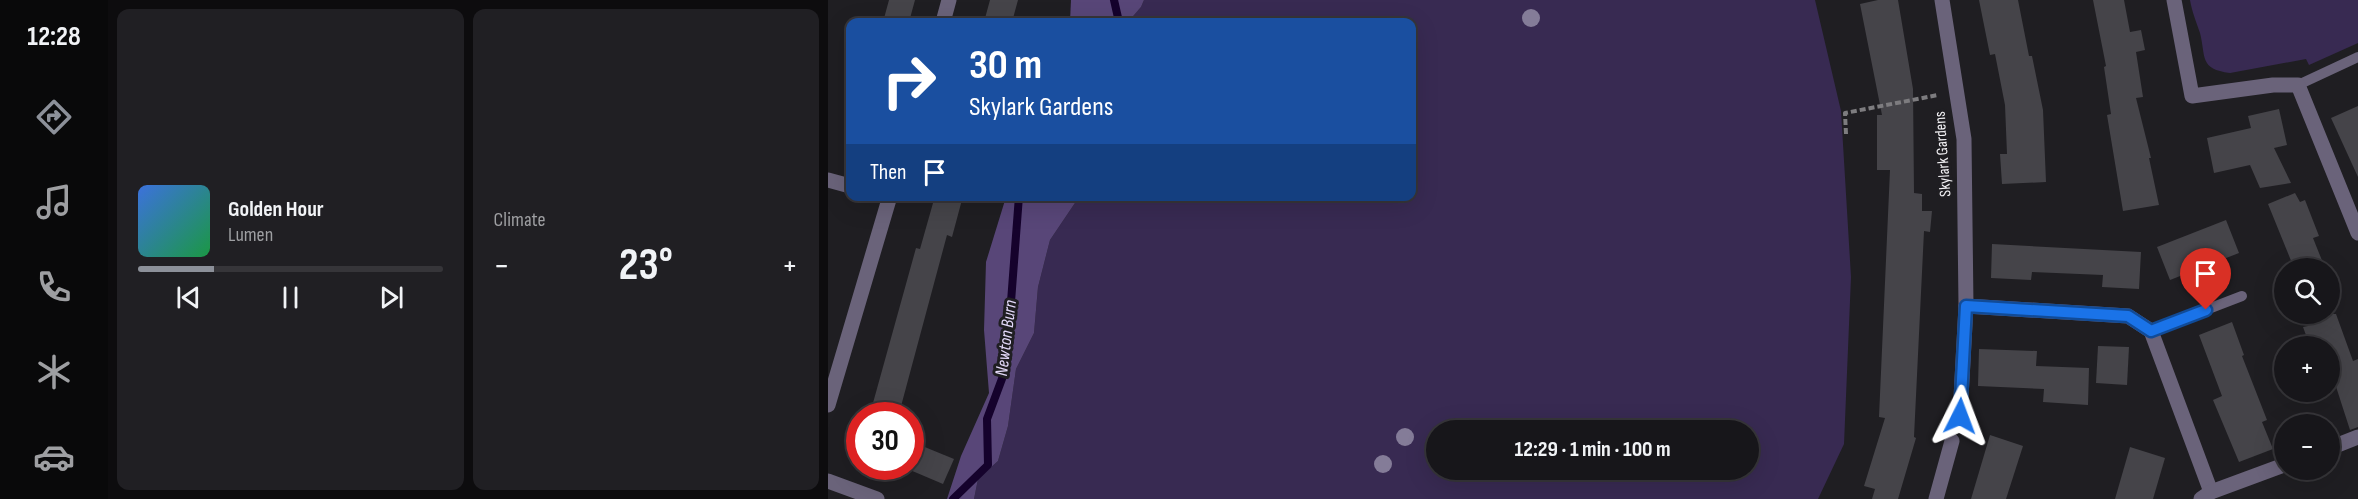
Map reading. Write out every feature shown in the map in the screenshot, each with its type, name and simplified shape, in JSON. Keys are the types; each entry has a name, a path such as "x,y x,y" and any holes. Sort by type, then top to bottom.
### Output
{"street":[{"path":"944,18 949,0"},
{"name":"Skylark Gardens","path":"1942,0 1964,139 1966,306 1960,416"},
{"path":"2174,0 2192,96 2273,85 2298,85 2358,234"},
{"path":"828,180 846,185"},
{"path":"828,405 889,201"},
{"path":"1966,306 2128,316 2151,331 2206,496 2274,469"},
{"path":"2340,444 2358,437"},
{"path":"1936,499 1952,441"},
{"path":"828,481 877,499"}],"lane":[{"path":"2298,85 2358,57"},
{"path":"2151,331 2242,296"}],"path":[{"path":"1846,134 1845,113 1957,92"}],"shaded area":[{"path":"1071,0 1144,0 1131,18 1070,18"},
{"path":"1144,0 1815,0 1841,111 1851,277 1844,444 1818,499 974,499 978,479 998,461 1008,426 1016,369 1034,333 1038,287 1050,240 1076,201 1416,201 1416,18 1131,18"},
{"path":"2190,0 2358,0 2358,43 2309,65 2306,59 2230,73 2220,71 2208,65"},
{"path":"1005,201 1076,201 1050,240 1038,287 1034,333 1016,369 1008,426 998,461 978,479 974,499 947,499 961,456 989,393 984,330 986,262"}],"building":[{"path":"889,0 915,0 910,18 884,18"},
{"path":"990,0 1018,0 1013,18 985,18"},
{"path":"1878,0 1898,0 1913,89 1914,193 1922,194 1922,211 1932,211 1930,232 1924,231 1914,437 1916,438 1898,499 1872,499 1875,489 1864,486 1885,418 1879,417 1890,170 1877,170 1877,115 1882,115 1860,4"},
{"path":"1979,0 2018,0 2043,110 2046,182 2002,184 2000,154 2007,154 2005,105 1995,54 1990,55"},
{"path":"2093,0 2124,0 2130,32 2141,30 2145,50 2136,52 2143,97 2136,98 2151,158 2149,158 2159,205 2123,211 2107,115 2111,114 2104,67 2106,66"},
{"path":"2358,106 2358,177 2331,118"},
{"path":"2279,109 2287,145 2274,148 2291,183 2260,188 2250,165 2214,173 2207,138 2251,128 2248,116"},
{"path":"2295,193 2300,202 2305,200 2319,236 2313,238 2321,258 2290,258 2268,204"},
{"path":"934,201 962,201 952,237 947,235 902,402 873,402 916,248 920,249"},
{"path":"2226,220 2239,253 2170,280 2157,247"},
{"path":"1992,244 2141,252 2139,289 2102,287 2103,275 2032,272 2031,280 1991,278"},
{"path":"2232,322 2244,355 2242,356 2267,420 2262,422 2273,449 2239,462 2213,400 2222,396 2199,335"},
{"path":"2307,324 2340,324 2353,361 2358,359 2358,427 2350,430 2340,399 2340,336 2306,336 2303,327 2308,326"},
{"path":"2098,346 2129,347 2127,385 2096,383"},
{"path":"1979,349 2037,351 2036,366 2089,368 2088,405 2043,402 2044,389 1978,386"},
{"path":"1990,435 2023,446 2006,499 1971,499"},
{"path":"924,447 954,459 943,484 924,476"},
{"path":"2130,447 2165,458 2153,499 2115,499"}],"waterway":[{"name":"Newton Burn","path":"1114,0 1118,18"},
{"name":"Newton Burn","path":"953,499 988,465 987,419 1006,368 1019,201"}],"route":[{"path":"1960,416 1966,306 2128,316 2151,331 2206,310"}]}
